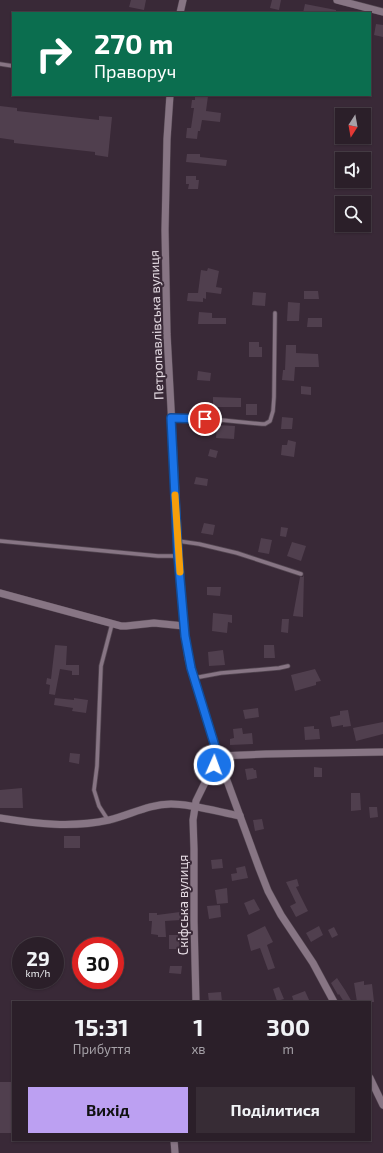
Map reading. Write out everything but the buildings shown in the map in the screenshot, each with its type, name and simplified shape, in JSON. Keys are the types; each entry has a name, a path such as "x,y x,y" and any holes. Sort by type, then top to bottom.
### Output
{"street":[{"path":"180,12 183,0"},
{"path":"337,0 383,12"},
{"name":"Петропавлівська вулиця","path":"170,96 167,139 165,230 166,334 178,556 188,658 218,756 259,868 273,900 313,963 333,1001"},
{"path":"0,593 112,624 126,626 154,623 184,626"},
{"path":"218,756 383,752"},
{"name":"Скіфська вулиця","path":"196,1001 194,844 192,830 194,807 218,756"},
{"path":"0,818 47,824 77,825 108,820 150,807 178,804 240,816"},
{"path":"371,1080 383,1104"},
{"path":"174,1141 175,1153"}],"lane":[{"path":"0,64 12,66"},
{"path":"171,418 191,418 262,424 270,421 273,411 274,397 275,313"},
{"path":"0,541 151,556 178,556"},
{"path":"178,541 190,542 237,554 301,574"},
{"path":"108,820 99,806 94,790 97,766 101,666 112,624"},
{"path":"194,678 221,673 288,666"}],"slow traffic":[{"path":"175,495 180,572"}],"route":[{"path":"205,419 185,417 171,418 178,556 185,636 188,658 218,756 214,765"}]}
